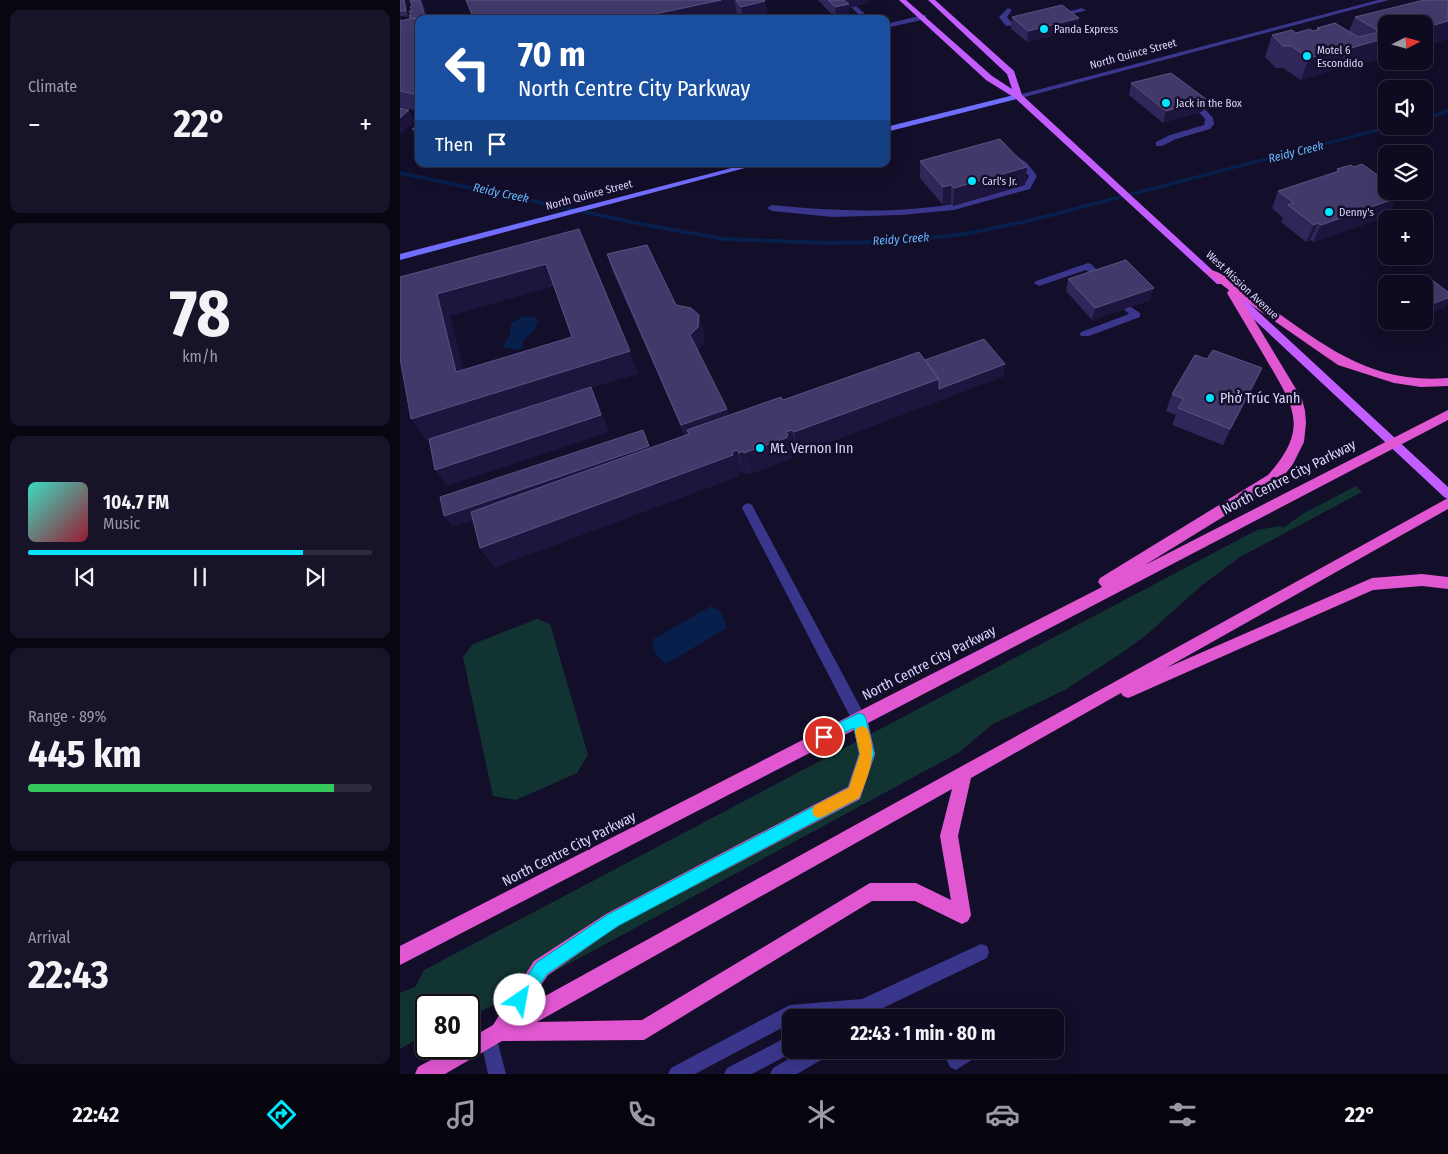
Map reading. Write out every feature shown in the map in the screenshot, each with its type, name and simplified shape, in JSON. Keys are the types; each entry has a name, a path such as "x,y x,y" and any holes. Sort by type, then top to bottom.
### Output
{"highway":[{"path":"1211,273 1342,362 1364,371 1397,379 1425,383 1448,382"},
{"path":"1011,640 1273,479 1293,453 1299,440 1300,426 1300,414 1296,399 1232,293"},
{"name":"North Centre City Parkway","path":"400,956 1448,415"},
{"path":"425,1074 1448,503"},
{"path":"1067,716 1193,664 1372,584 1414,580 1448,583"},
{"path":"494,1035 541,968 612,920 854,793 867,754 859,719"},
{"path":"494,1035 644,1030 870,892 916,892 962,915 949,836 962,775"}],"main road":[{"name":"West Mission Avenue","path":"902,0 989,78 1018,96 1111,180 1448,494"},
{"name":"West Mission Avenue","path":"931,0 1011,73 1018,96"},
{"name":"North Quince Street","path":"890,129 1018,96"},
{"name":"North Quince Street","path":"400,257 744,167"}],"street":[{"name":"North Quince Street","path":"1018,96 1386,0"},
{"path":"854,6 862,15"},
{"path":"1008,10 1003,17 1009,24 1014,25 1033,21"},
{"path":"1043,19 1082,10"},
{"path":"890,25 923,17"},
{"path":"1159,144 1173,137 1207,127 1210,124 1209,118 1202,111"},
{"path":"772,208 832,214 900,212 954,206 1027,187 1032,182 1033,176 1018,159 1005,155"},
{"path":"1039,283 1078,274 1088,266 1101,279"},
{"path":"1085,334 1110,325 1119,316 1136,315 1128,308"},
{"path":"1102,317 1110,325"},
{"path":"748,508 859,719"},
{"path":"866,1009 981,952"},
{"path":"677,1074 782,1018"},
{"path":"494,1035 497,1074"},
{"path":"733,1074 782,1049"},
{"path":"779,1074 806,1059"}],"green space":[{"path":"1356,486 1362,492 1240,557 1201,586 1145,636 1123,652 1065,690 991,725 960,752 480,1012 480,994 415,994 415,1040 400,1049 400,993 415,987 424,970 1257,530 1280,526 1283,528 1304,513"},
{"path":"537,619 550,624 588,755 577,773 516,800 493,796 463,657 473,644"}],"water":[{"path":"524,316 536,317 538,322 535,329 523,341 523,348 516,350 502,347 510,335 511,323"},
{"path":"711,606 722,613 727,628 666,664 655,654 652,640"}],"building":[{"path":"400,0 404,0 406,11 400,11"},
{"path":"410,0 420,0 425,15 415,15 415,18 410,18 409,11 412,10 410,7 412,6"},
{"path":"466,0 721,0 650,15 472,15"},
{"path":"736,0 764,0 765,1 741,7"},
{"path":"828,0 844,0 849,4 835,7"},
{"path":"1424,0 1448,0 1448,21 1433,25 1433,15 1378,15 1378,40 1309,58 1291,46 1283,46 1272,35 1292,30 1296,33 1310,29 1313,31 1335,23 1358,37 1376,33 1377,30 1355,17"},
{"path":"1062,5 1079,18 1028,31 1012,17"},
{"path":"415,18 415,94 400,91 400,21"},
{"path":"1171,73 1206,99 1166,111 1131,83"},
{"path":"400,108 409,110 400,118"},
{"path":"1000,139 1027,167 954,188 951,185 943,187 920,161"},
{"path":"1362,164 1378,175 1378,200 1388,201 1321,225 1318,223 1314,225 1288,205 1294,203 1278,191 1339,171 1337,169 1351,165 1354,167"},
{"path":"579,229 630,351 411,419 400,358 400,277","holes":["546,264 572,337 456,372 437,294"]},
{"path":"647,245 676,305 691,308 699,315 698,327 690,335 727,409 681,425 607,254"},
{"path":"1126,260 1154,288 1095,308 1068,279"},
{"path":"1433,281 1448,292 1448,298 1433,304"},
{"path":"984,339 1005,364 939,389 939,379 925,360"},
{"name":"Phở Trúc Yanh","path":"1213,350 1262,368 1230,429 1178,408 1184,399 1172,394 1195,355 1207,359"},
{"path":"919,352 939,379 794,432 792,430 786,432 788,435 786,438 744,453 743,451 739,453 737,450 732,452 733,455 480,548 471,512 689,434 687,430 781,397 783,400"},
{"path":"591,387 601,415 435,470 429,439"},
{"path":"643,430 649,446 444,516 440,497"}],"waterway":[{"name":"Reidy Creek","path":"1433,116 1448,111"},
{"name":"Reidy Creek","path":"400,173 651,226 725,239 827,243 886,242 965,234 1028,221 1378,131"}],"slow traffic":[{"path":"819,811 854,793 867,754 862,732"}],"place":[{"name":"Panda Express","path":"1044,29"},
{"name":"Motel 6 Escondido","path":"1307,56"},
{"name":"Jack in the Box","path":"1166,103"},
{"name":"Carl's Jr.","path":"972,181"},
{"name":"Denny's","path":"1329,212"},
{"name":"Phở Trúc Yanh","path":"1210,398"},
{"name":"Mt. Vernon Inn","path":"760,448"}],"route":[{"path":"520,1000 541,968 612,920 854,793 867,754 859,719 824,737"}]}
